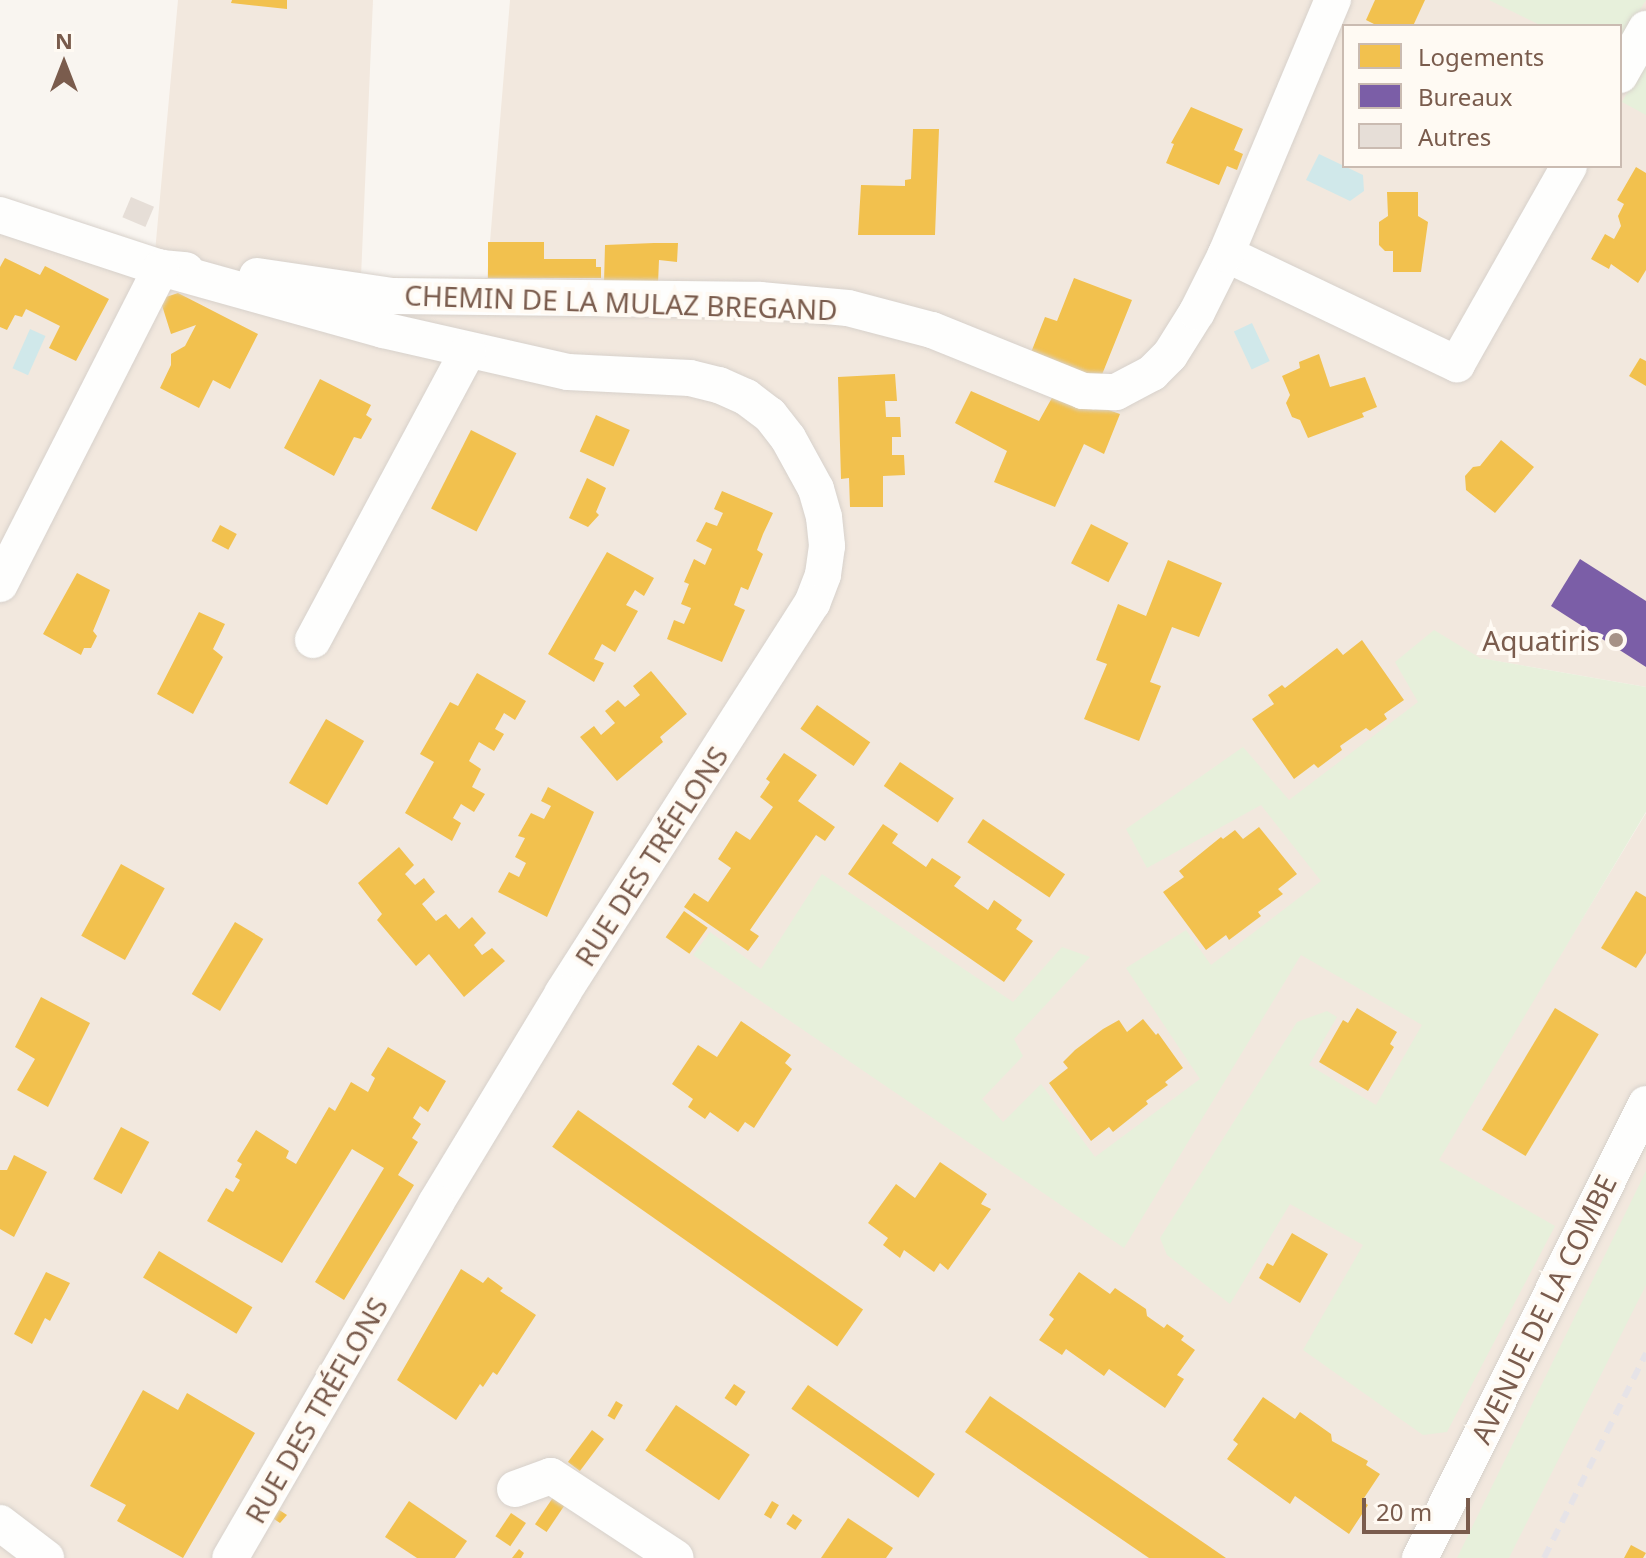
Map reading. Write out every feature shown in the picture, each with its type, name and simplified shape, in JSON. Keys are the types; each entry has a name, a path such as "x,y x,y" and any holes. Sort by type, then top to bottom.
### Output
{"street":[{"name":"CHEMIN DE LA MULAZ BREGAND","path":"0,215 161,268 263,276 393,296 760,300 848,308 932,330 1057,382 1100,394 1132,385 1170,355 1197,312 1226,254 1333,0"},
{"path":"1622,71 1646,29"},
{"path":"1226,254 1457,364 1568,168"},
{"path":"0,584 161,268"},
{"name":"RUE DES TRÉFLONS","path":"161,268 213,285 468,351 591,376 690,378 746,397 770,415 788,438 816,489 824,517 827,546 823,575 812,603 744,714 563,993 451,1177 230,1558"},
{"path":"313,640 468,351"},
{"name":"AVENUE DE LA COMBE","path":"1420,1558 1646,1104"},
{"path":"515,1489 551,1476 676,1558"},
{"path":"0,1523 46,1558"}],"shaded area":[{"path":"178,0 373,0 361,277 487,278 510,0 1646,0 1646,687 1479,658 1498,1058 1646,813 1646,1558 0,1558 0,201 155,252"}],"green space":[{"path":"1489,0 1646,0 1622,42 1622,24 1538,24"},
{"path":"1646,59 1646,115 1622,102"},
{"path":"1434,630 1480,658 1646,687 1646,812 1439,1160 1555,1226 1447,1432 1423,1435 1303,1350 1363,1245 1290,1204 1230,1304 1167,1255 1160,1238 1297,1022 1327,1011 1337,1017 1309,1065 1376,1105 1422,1025 1301,955 1124,1248 693,955 710,932 761,969 822,874 1013,1002 1062,947 1090,957 1014,1039 1023,1056 982,1099 1003,1122 1041,1084 1095,1157 1200,1079 1126,968 1186,930 1211,965 1321,881 1261,805 1147,868 1126,829 1243,747 1289,800 1418,702 1395,662"},
{"path":"1646,1171 1646,1285 1509,1558 1457,1558"}],"water":[{"path":"1319,154 1342,165 1342,168 1363,175 1364,191 1350,201 1306,180"},
{"path":"1252,323 1270,361 1252,370 1234,331"},
{"path":"30,329 46,336 28,375 13,368"}],"building: Logements":[{"path":"232,0 287,0 287,9 231,3"},
{"path":"1375,0 1425,0 1414,24 1374,24 1366,20"},
{"path":"1191,107 1243,129 1234,150 1243,154 1237,170 1227,166 1219,185 1166,163 1174,144 1171,143"},
{"path":"913,129 939,129 935,235 858,235 861,185 905,186 905,180 911,179"},
{"path":"1636,167 1646,173 1646,270 1638,283 1611,264 1609,269 1591,259 1605,234 1614,239 1621,226 1618,216 1624,204 1617,200"},
{"path":"1387,192 1418,192 1418,216 1428,222 1421,272 1393,272 1393,251 1385,251 1379,245 1379,222 1388,216"},
{"path":"488,242 544,242 544,259 596,259 596,267 601,267 601,278 488,278"},
{"path":"678,243 677,262 659,260 658,284 604,283 605,245"},
{"path":"5,258 40,275 45,266 109,299 76,361 49,348 60,326 26,309 22,317 15,315 7,330 0,327 0,267"},
{"path":"1074,278 1132,300 1099,382 1030,355 1045,317 1057,321"},
{"path":"178,293 258,334 230,389 213,380 199,408 160,388 171,365 171,354 185,346 196,325 171,334 160,299"},
{"path":"1319,354 1330,387 1365,377 1377,407 1362,413 1364,417 1308,438 1300,420 1292,417 1286,403 1290,395 1282,376 1300,368 1299,362"},
{"path":"1640,358 1646,361 1646,386 1629,376"},
{"path":"895,374 897,401 885,401 886,417 900,417 901,437 892,437 892,455 904,455 905,475 883,476 883,507 850,507 849,478 841,479 838,377"},
{"path":"320,379 371,405 366,415 372,419 361,439 354,437 334,476 284,448"},
{"path":"971,391 1039,421 1053,396 1094,410 1097,406 1120,414 1104,454 1084,444 1055,507 994,482 1007,451 955,423"},
{"path":"596,415 630,430 614,467 580,452"},
{"path":"471,430 516,453 476,532 431,508"},
{"path":"1501,440 1534,467 1495,513 1466,490 1465,476 1473,467 1480,466"},
{"path":"587,478 606,488 596,512 599,515 588,527 569,518"},
{"path":"722,491 773,513 757,550 763,554 748,590 741,587 734,605 745,610 722,662 667,639 674,620 684,624 691,608 681,604 689,584 684,582 694,559 705,565 712,549 696,541 706,522 717,526 723,513 714,509"},
{"path":"1091,524 1128,543 1108,582 1071,563"},
{"path":"220,525 237,534 228,550 212,541"},
{"path":"607,552 654,578 644,596 635,590 626,605 638,611 615,652 602,644 594,659 604,663 594,682 548,654"},
{"path":"1168,560 1222,583 1199,637 1172,627 1150,682 1161,686 1139,741 1084,719 1107,664 1096,660 1118,604 1146,616"},
{"path":"77,573 110,590 93,631 97,636 91,648 84,648 81,655 43,634"},
{"path":"199,612 225,624 213,649 223,657 193,714 157,694"},
{"path":"1362,640 1404,700 1384,714 1387,719 1370,731 1366,728 1340,746 1342,750 1318,768 1314,764 1294,779 1252,719 1274,704 1268,695 1282,685 1285,688 1337,648 1343,655"},
{"path":"651,671 687,714 660,737 663,742 617,781 580,737 594,726 601,735 615,723 605,711 618,700 625,707 640,695 633,686"},
{"path":"477,673 526,701 515,720 504,713 495,729 504,734 494,751 479,742 469,761 481,769 472,787 485,794 474,812 461,804 453,818 461,823 452,841 405,813 434,762 420,754 450,702 458,706"},
{"path":"817,705 870,742 854,766 800,729"},
{"path":"326,719 364,741 327,805 289,783"},
{"path":"784,753 817,775 798,801 835,827 825,841 816,835 750,930 759,936 748,951 684,907 694,893 708,902 731,868 718,859 736,831 750,840 773,807 760,797 770,782 766,779"},
{"path":"900,762 954,798 938,822 884,786"},
{"path":"548,787 594,812 547,917 498,892 509,872 519,877 526,863 515,857 525,838 518,836 531,813 544,819 551,806 541,801"},
{"path":"983,819 1065,874 1049,898 967,842"},
{"path":"883,824 898,834 892,843 926,867 932,858 961,877 954,886 988,910 994,900 1022,920 1016,929 1033,941 1004,982 848,874"},
{"path":"1259,827 1297,874 1278,889 1283,894 1258,912 1261,916 1229,940 1226,935 1206,950 1163,892 1184,877 1179,871 1221,837 1223,839 1235,830 1243,839"},
{"path":"399,847 414,865 405,874 415,885 424,878 435,892 422,904 436,921 446,914 459,929 472,917 486,933 474,945 482,955 492,948 505,961 464,997 429,954 416,966 377,920 382,914 358,883"},
{"path":"121,864 165,888 125,960 81,936"},
{"path":"1636,891 1646,897 1646,953 1636,968 1601,948"},
{"path":"684,911 708,928 689,954 666,937"},
{"path":"235,922 263,939 220,1011 192,994"},
{"path":"41,997 90,1023 48,1107 17,1090 35,1059 15,1047"},
{"path":"1357,1008 1397,1032 1390,1044 1394,1047 1368,1091 1319,1062 1343,1020 1348,1023"},
{"path":"1555,1008 1599,1034 1526,1156 1482,1130"},
{"path":"1143,1019 1156,1035 1158,1033 1183,1068 1165,1082 1168,1085 1146,1101 1148,1104 1113,1132 1109,1127 1091,1141 1049,1083 1068,1068 1063,1062 1075,1050 1103,1029 1119,1020 1127,1032"},
{"path":"741,1021 791,1055 785,1063 792,1069 754,1128 745,1122 738,1132 710,1112 705,1119 688,1107 693,1099 672,1084 698,1045 717,1057"},
{"path":"388,1047 446,1081 428,1112 420,1106 413,1118 421,1124 412,1138 418,1142 398,1175 414,1185 344,1300 315,1282 384,1168 352,1149 282,1263 207,1221 226,1188 233,1192 240,1180 235,1177 242,1164 237,1161 256,1130 289,1151 286,1158 296,1164 329,1107 335,1111 351,1082 368,1092 375,1078 371,1075"},
{"path":"578,1110 863,1310 837,1346 552,1147"},
{"path":"121,1127 149,1142 122,1194 93,1179"},
{"path":"14,1155 47,1172 14,1237 0,1229 0,1170 7,1170"},
{"path":"940,1162 987,1194 981,1204 991,1209 948,1270 940,1263 934,1272 904,1250 900,1258 883,1245 888,1238 868,1223 896,1184 915,1198"},
{"path":"1292,1233 1328,1254 1300,1303 1259,1278 1267,1263 1273,1266"},
{"path":"159,1251 252,1307 236,1334 143,1278"},
{"path":"461,1269 483,1283 488,1277 503,1288 500,1291 536,1315 497,1375 493,1372 483,1387 480,1384 456,1420 397,1380"},
{"path":"46,1272 70,1283 50,1321 45,1318 32,1344 14,1334"},
{"path":"1079,1272 1110,1294 1115,1288 1146,1309 1147,1316 1164,1328 1167,1324 1184,1336 1181,1340 1195,1350 1177,1375 1184,1379 1165,1408 1109,1369 1104,1376 1066,1349 1062,1355 1039,1340 1054,1319 1049,1315"},
{"path":"734,1384 746,1392 736,1406 724,1398"},
{"path":"808,1385 935,1474 918,1498 791,1409"},
{"path":"143,1390 178,1410 187,1393 255,1433 183,1558 117,1521 126,1505 90,1486"},
{"path":"990,1396 1226,1558 1149,1558 965,1432"},
{"path":"1263,1397 1295,1419 1300,1412 1331,1434 1332,1441 1368,1461 1366,1465 1380,1474 1362,1501 1368,1505 1349,1534 1295,1496 1290,1504 1227,1459 1238,1444 1233,1440"},
{"path":"616,1401 623,1405 614,1420 608,1416"},
{"path":"676,1405 750,1455 719,1500 645,1451"},
{"path":"592,1430 604,1439 580,1471 568,1462"},
{"path":"554,1496 566,1504 547,1532 535,1524"},
{"path":"409,1501 467,1541 455,1558 417,1558 385,1537"},
{"path":"772,1501 779,1505 771,1519 764,1515"},
{"path":"273,1506 287,1515 280,1523 268,1515"},
{"path":"511,1513 526,1523 510,1546 495,1536"},
{"path":"793,1514 802,1520 795,1530 786,1524"},
{"path":"848,1518 893,1548 886,1558 821,1558"},
{"path":"1631,1545 1646,1553 1643,1558 1624,1558"},
{"path":"519,1549 524,1553 521,1558 512,1558"}],"building: Bureaux":[{"path":"1580,559 1646,601 1646,667 1551,606"}],"building: Autres":[{"path":"131,197 154,207 145,227 122,217"}],"railway":[{"path":"1544,1558 1646,1353"}],"place":[{"name":"Aquatiris","path":"1616,640"}]}
